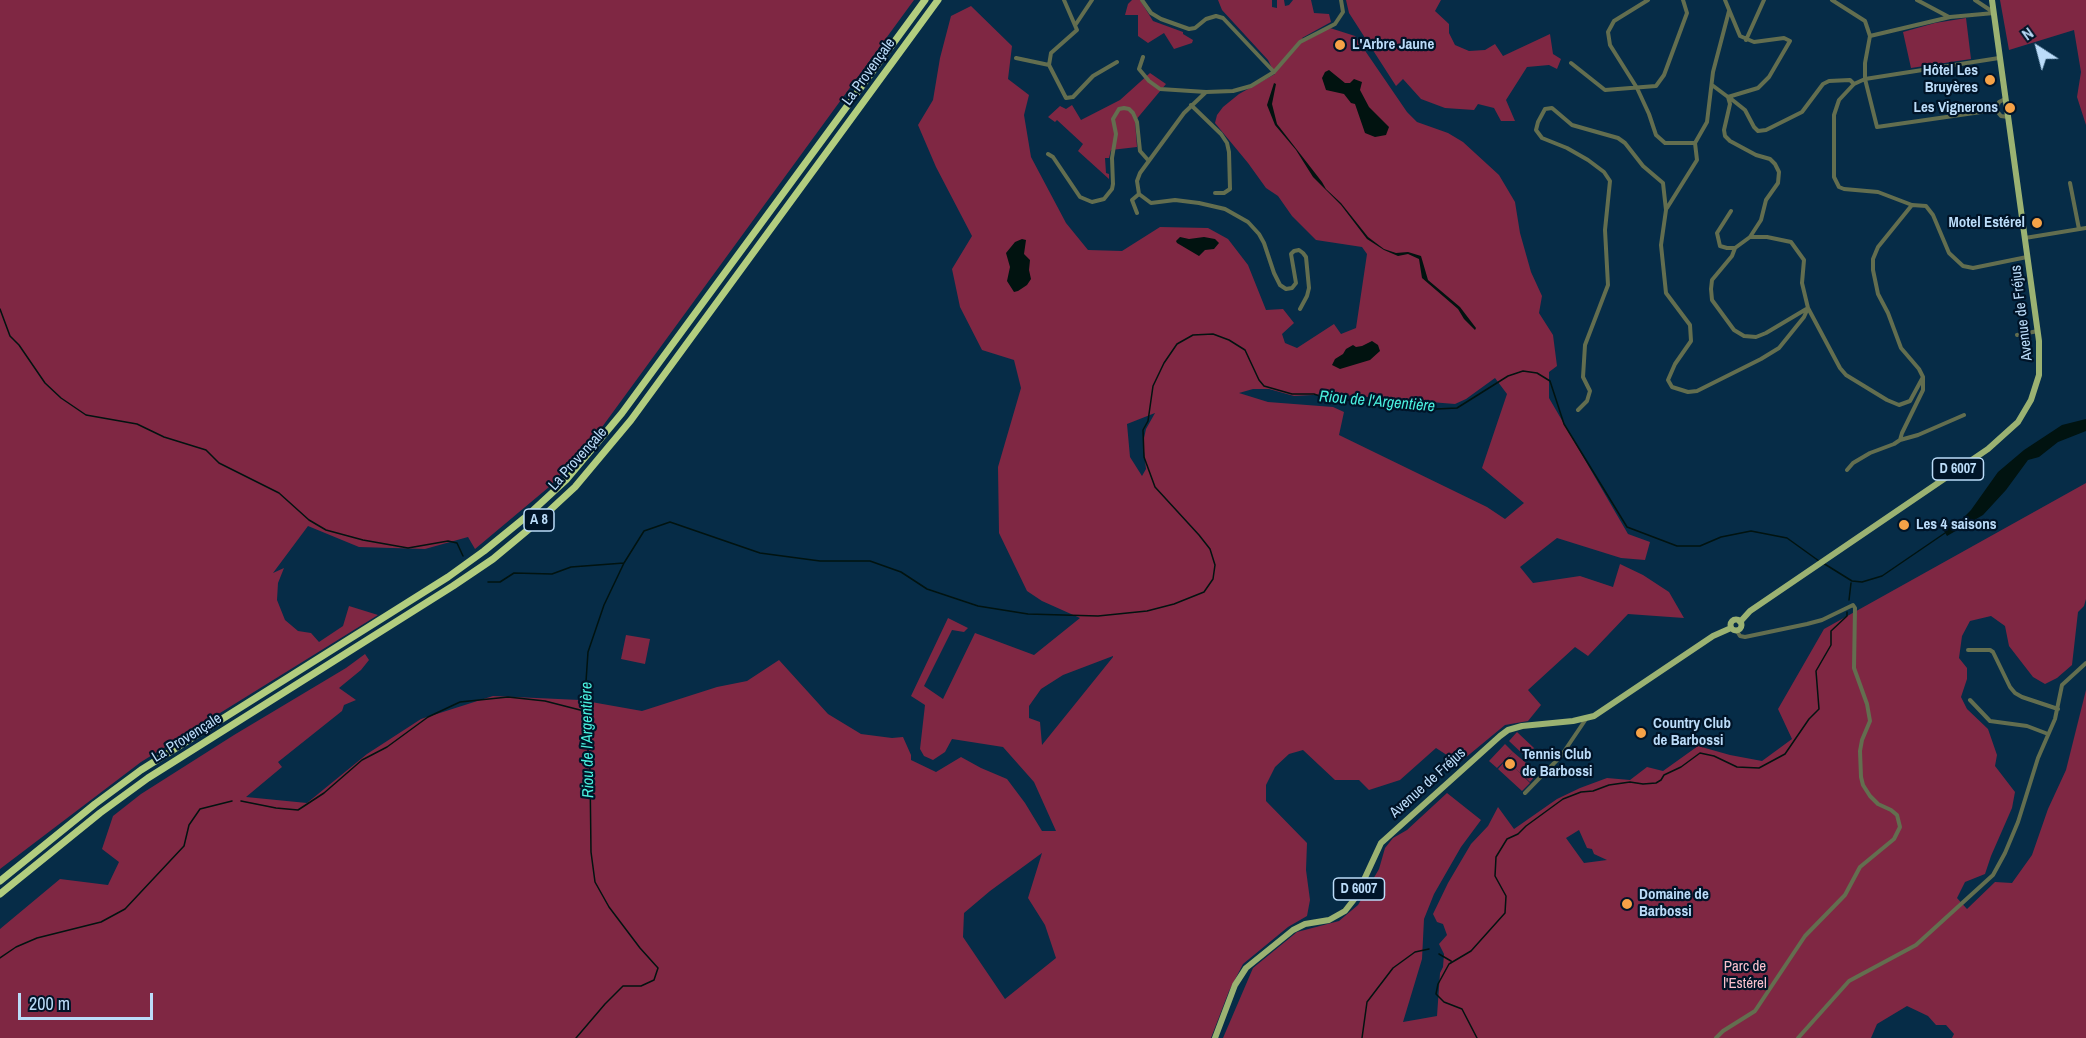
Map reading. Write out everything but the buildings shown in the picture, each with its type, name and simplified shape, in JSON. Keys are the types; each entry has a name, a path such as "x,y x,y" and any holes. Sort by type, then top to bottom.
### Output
{"highway":[{"name":"La Provençale","path":"0,881 141,770 484,552 528,516 566,480 622,413 925,0"},
{"name":"La Provençale","path":"0,894 100,813 148,778 435,598 493,559 575,487 631,420 938,0"}],"main road":[{"name":"Avenue de Fréjus","path":"1215,1038 1235,985 1246,968 1293,930 1305,924 1329,920 1345,911 1356,897 1381,843 1500,736 1508,730 1522,726 1586,719 1602,712 1713,636 1742,626 1740,621 1750,611 1988,448 2010,430 2027,409 2035,390 2040,365 2038,331 1992,0"}],"street":[{"path":"1064,0 1077,30 1051,53 1049,65 1065,98 1073,97 1093,76 1117,62"},
{"path":"1076,25 1092,0"},
{"path":"1142,0 1151,13 1189,29 1195,28 1206,19 1216,16 1223,18 1275,72"},
{"path":"1143,57 1138,69 1160,89 1206,92 1233,91 1251,86 1275,72 1300,42 1340,19 1343,12 1341,0"},
{"path":"1648,0 1614,21 1608,32 1610,45 1637,88 1656,135 1665,142 1695,143"},
{"path":"1571,63 1605,90 1656,86 1664,75 1687,13 1683,0"},
{"path":"1725,0 1740,36 1746,40 1754,42 1784,38 1790,41 1769,77 1758,88 1728,97"},
{"path":"1746,40 1764,0"},
{"path":"1832,0 1865,21 1870,36 1865,63 1865,79 1877,127 1992,111 2009,117"},
{"path":"1917,0 1950,17"},
{"path":"1975,0 1994,13"},
{"path":"1666,210 1697,160 1695,143 1707,122 1712,84 1729,11"},
{"path":"1870,36 1950,17 1994,13"},
{"path":"1016,58 1049,65"},
{"path":"2000,58 1865,79 1854,84 1839,100 1834,115 1834,177 1839,188 1878,192 1912,205 1921,204 1929,209 1949,254 1963,266 1973,268 2027,257"},
{"path":"1712,84 1745,110 1758,131 1766,130 1802,112 1823,84 1834,80 1850,80 1854,84"},
{"path":"1206,92 1191,105 1140,173 1137,181 1139,194 1151,203 1174,200 1225,209 1248,222 1259,234 1274,273 1280,285 1286,289 1292,288 1296,283 1291,254 1299,250 1304,253 1309,288 1300,309"},
{"path":"1728,97 1730,104 1724,130 1725,136 1756,155 1770,159 1779,172 1778,183 1766,200 1761,220 1750,237 1735,248 1732,256 1712,280 1712,300 1734,330 1744,336 1756,337 1766,333 1808,308"},
{"path":"1992,111 1999,102 2006,99"},
{"path":"1191,105 1221,134 1227,143 1230,189 1224,194 1215,193"},
{"path":"1048,154 1053,157 1080,197 1092,202 1104,199 1113,184 1112,158 1116,134 1113,119 1119,109 1124,108 1133,113 1137,122 1140,151 1149,160"},
{"path":"1578,410 1587,401 1590,391 1583,377 1585,345 1608,285 1605,230 1610,181 1604,172 1588,160 1542,138 1536,130 1545,109 1552,108 1572,125 1618,138 1625,143 1643,166 1663,183 1666,210 1661,245 1666,293 1690,325 1691,341 1671,372 1668,380 1672,387 1688,392 1696,391 1761,359 1779,348 1804,317 1808,308"},
{"path":"2070,183 2079,229"},
{"path":"1137,213 1132,200 1139,194"},
{"path":"1900,440 1923,390 1923,377 1916,363 1901,348 1878,294 1873,260 1878,247 1912,205"},
{"path":"1731,211 1717,233 1717,240 1720,246 1735,248"},
{"path":"2025,238 2086,228"},
{"path":"1750,237 1767,237 1791,242 1804,260 1802,283 1808,308 1846,375 1899,405 1910,400 1923,377"},
{"path":"2017,335 2038,331"},
{"path":"1847,470 1853,463 1870,453 1964,415"},
{"path":"1716,1038 1755,1011 1804,936 1845,895 1860,867 1894,839 1898,834 1900,821 1897,815 1878,804 1863,785 1860,751 1870,721 1867,704 1854,668 1855,608 1853,605 1807,624 1742,637 1734,629"},
{"path":"1968,650 1990,650 2015,693 2058,709"},
{"path":"1798,1038 1849,981 1916,945 1993,874 2018,822 2038,758 2058,709 2062,685 2086,663"},
{"path":"1970,700 1990,722 2027,726 2048,734"},
{"path":"1525,793 1561,756 1586,719"}],"green space":[{"path":"0,0 914,0 586,449 549,487 475,549 468,537 425,549 359,547 308,526 273,573 284,568 278,583 277,600 285,620 298,631 311,633 319,642 343,626 349,606 378,615 141,762 0,869"},
{"path":"1132,0 1140,0 1153,21 1183,32 1193,40 1192,43 1174,49 1164,33 1148,43 1138,36 1138,15 1125,15 1128,4"},
{"path":"1218,0 1272,0 1272,7 1277,8 1277,0 1284,0 1285,6 1293,0 1311,0 1314,13 1329,14 1331,22 1302,38 1305,41 1330,28 1355,36 1407,112 1417,122 1448,133 1463,142 1499,175 1515,202 1520,233 1531,272 1542,296 1539,313 1553,335 1557,366 1549,372 1549,398 1628,534 1650,542 1645,560 1621,558 1557,538 1520,567 1533,583 1580,576 1613,587 1620,564 1643,575 1669,592 1684,618 1628,614 1588,656 1575,647 1528,690 1541,705 1528,721 1505,725 1459,763 1436,748 1400,780 1369,790 1359,780 1335,780 1303,750 1289,754 1275,767 1266,785 1266,801 1307,843 1306,870 1310,900 1307,916 1288,927 1243,964 1229,991 1211,1038 0,1038 0,929 60,879 108,885 119,862 102,849 113,816 141,794 346,668 365,654 369,660 361,670 339,688 356,700 344,705 342,711 278,762 282,767 246,797 307,803 367,754 421,719 493,696 580,700 642,711 717,687 747,681 779,660 828,714 861,734 903,737 911,760 936,772 961,757 1007,779 1042,831 1056,831 1034,782 1003,747 952,739 945,752 933,760 924,756 920,749 925,705 911,696 948,618 968,628 964,632 952,630 924,686 943,699 975,633 1034,655 1080,618 1042,601 1027,591 999,533 998,467 1021,388 1014,360 982,350 960,307 952,269 972,236 936,167 918,125 933,100 940,58 951,16 971,6 1012,46 1008,79 1029,95 1024,115 1031,157 1066,223 1088,250 1122,251 1160,227 1208,228 1228,239 1248,265 1266,310 1283,309 1294,323 1282,334 1285,343 1297,348 1334,324 1341,334 1356,328 1367,254 1362,247 1316,240 1292,216 1278,196 1266,188 1215,123 1223,107 1239,94 1275,74 1268,60 1222,10","holes":["1495,378 1507,394 1482,468 1524,503 1505,519 1487,507 1339,435 1344,412 1333,407 1268,402 1239,393 1253,389 1269,389 1294,396 1331,394 1455,404 1466,399","1155,413 1146,429 1143,443 1146,469 1142,476 1130,457 1127,424","1113,656 1042,745 1040,722 1029,718 1029,706 1041,689 1063,675","1042,853 1028,898 1045,925 1056,958 1005,999 963,937 964,913"]},
{"path":"1346,0 1441,0 1435,11 1449,24 1449,33 1455,45 1469,51 1485,50 1495,44 1503,56 1550,34 1553,54 1561,59 1557,69 1549,65 1527,67 1506,100 1515,121 1501,121 1494,108 1478,104 1474,110 1445,108 1421,99 1403,79 1396,86 1349,13"},
{"path":"2000,0 2086,0 2086,125 2077,97 2081,72 2074,30 2009,50"},
{"path":"1966,18 1971,59 1911,68 1903,32 1935,23"},
{"path":"1150,73 1166,84 1135,121 1137,147 1111,150 1109,158 1105,158 1106,173 1109,174 1109,179 1078,151 1083,144 1057,120 1055,122 1048,117 1060,106 1066,109 1072,105 1081,120 1120,100"},
{"name":"Parc de l'Estérel","path":"2086,483 2086,599 2084,606 2078,612 2072,665 2057,678 2045,684 2033,677 2009,646 2005,626 1991,616 1970,621 1962,636 1959,658 1967,668 1967,679 1961,697 1967,709 1988,729 1997,755 1995,766 2015,792 2012,808 1985,874 1965,882 1957,898 1967,909 1995,882 2012,883 2032,855 2048,809 2066,770 2086,690 2086,1038 1952,1038 1954,1034 1946,1025 1936,1025 1928,1016 1907,1006 1877,1024 1871,1038 1223,1038 1253,968 1297,932 1339,921 1358,905 1379,869 1385,848 1393,838 1407,830 1447,793 1481,820 1461,847 1434,894 1424,919 1422,959 1403,1022 1437,1016 1440,973 1444,954 1439,944 1447,935 1443,924 1437,922 1433,914 1471,844 1488,826 1498,807 1514,829 1557,799 1580,788 1607,778 1630,780 1647,767 1663,771 1698,746 1762,761 1792,739 1778,709 1824,629","holes":["1579,830 1587,848 1592,849 1594,854 1607,860 1584,863 1566,838"]},
{"path":"626,635 650,639 645,664 621,659"},
{"path":"1517,732 1534,748 1526,757 1509,741"},
{"path":"1505,744 1513,752 1497,768 1489,761"},
{"path":"1513,752 1538,773 1530,782 1514,767 1530,783 1522,791 1498,769"}],"shaded area":[{"path":"1329,70 1345,83 1350,83 1354,79 1362,82 1360,90 1369,107 1389,127 1386,135 1375,137 1365,133 1355,104 1351,103 1344,94 1326,90 1322,78"},
{"path":"1274,83 1276,84 1272,104 1277,124 1326,189 1341,203 1368,237 1384,249 1421,256 1428,280 1460,307 1476,328 1475,330 1458,309 1422,278 1419,259 1408,254 1398,256 1384,250 1367,239 1341,205 1313,177 1296,150 1275,125 1267,105"},
{"path":"1180,237 1189,239 1204,237 1215,239 1219,243 1214,249 1205,250 1199,256 1177,243"},
{"path":"1026,240 1024,254 1030,260 1031,279 1027,285 1014,292 1007,281 1010,267 1006,253 1015,242"},
{"path":"1372,341 1378,345 1380,351 1370,360 1340,369 1332,365 1346,349 1353,345 1362,346"},
{"path":"2086,419 2086,431 2058,442 2039,457 2028,460 2006,490 1983,515 1947,536 1943,529 1961,520 1971,510 1998,472 2024,450 2062,425"}],"waterway":[{"path":"0,309 10,336 19,345 45,383 61,398 86,415 137,424 164,437 206,450 219,463 279,493 309,520 326,530 363,540 408,548 448,541 457,543 463,556"},
{"name":"Riou de l'Argentière","path":"576,1038 623,986 641,986 654,980 658,968 609,907 595,882 591,852 590,770 584,711 588,652 604,605 624,563 644,531 670,522 760,553 820,561 870,561 901,572 927,589 978,606 1028,614 1098,616 1147,611 1174,604 1204,592 1213,579 1215,565 1210,549 1155,487 1144,457 1143,430 1148,421 1153,386 1164,363 1177,344 1193,335 1213,334 1245,350 1264,386 1292,394 1314,394 1333,401 1347,400 1436,409 1457,408 1508,376 1523,371 1537,373 1550,381 1564,424 1627,527 1677,546 1700,546 1721,537 1751,531 1787,538 1819,561"},
{"name":"Riou de l'Argentière","path":"1823,563 1852,581 1862,582 1882,576 1945,533"},
{"path":"488,582 500,582 514,573 552,574 571,567 624,563"},
{"path":"1849,600 1851,583"},
{"path":"1477,1038 1462,1009 1444,1002 1436,994 1438,984 1449,964 1471,951 1505,913 1506,896 1495,876 1496,857 1507,839 1518,834 1563,799 1609,785 1630,782 1656,783 1664,775 1681,767 1700,753 1714,756 1737,767 1759,768 1785,754 1809,719 1819,709 1816,671 1831,645 1831,631 1847,616 1847,612"},
{"path":"241,801 298,810 324,793 362,760 387,747 428,717 460,702 508,697 545,701 584,711"},
{"path":"0,958 16,947 37,938 101,922 125,909 184,846 189,825 200,809 232,801"},
{"path":"1362,1038 1367,1002 1393,968 1415,952 1429,949"},
{"path":"1439,954 1451,961"}],"place":[{"name":"L'Arbre Jaune","path":"1340,45"},
{"name":"Hôtel Les Bruyères","path":"1990,80"},
{"name":"Les Vignerons","path":"2010,108"},
{"name":"Motel Estérel","path":"2037,223"},
{"name":"Les 4 saisons","path":"1904,525"},
{"name":"Country Club de Barbossi","path":"1641,733"},
{"name":"Tennis Club de Barbossi","path":"1510,764"},
{"name":"Domaine de Barbossi","path":"1627,904"}]}
